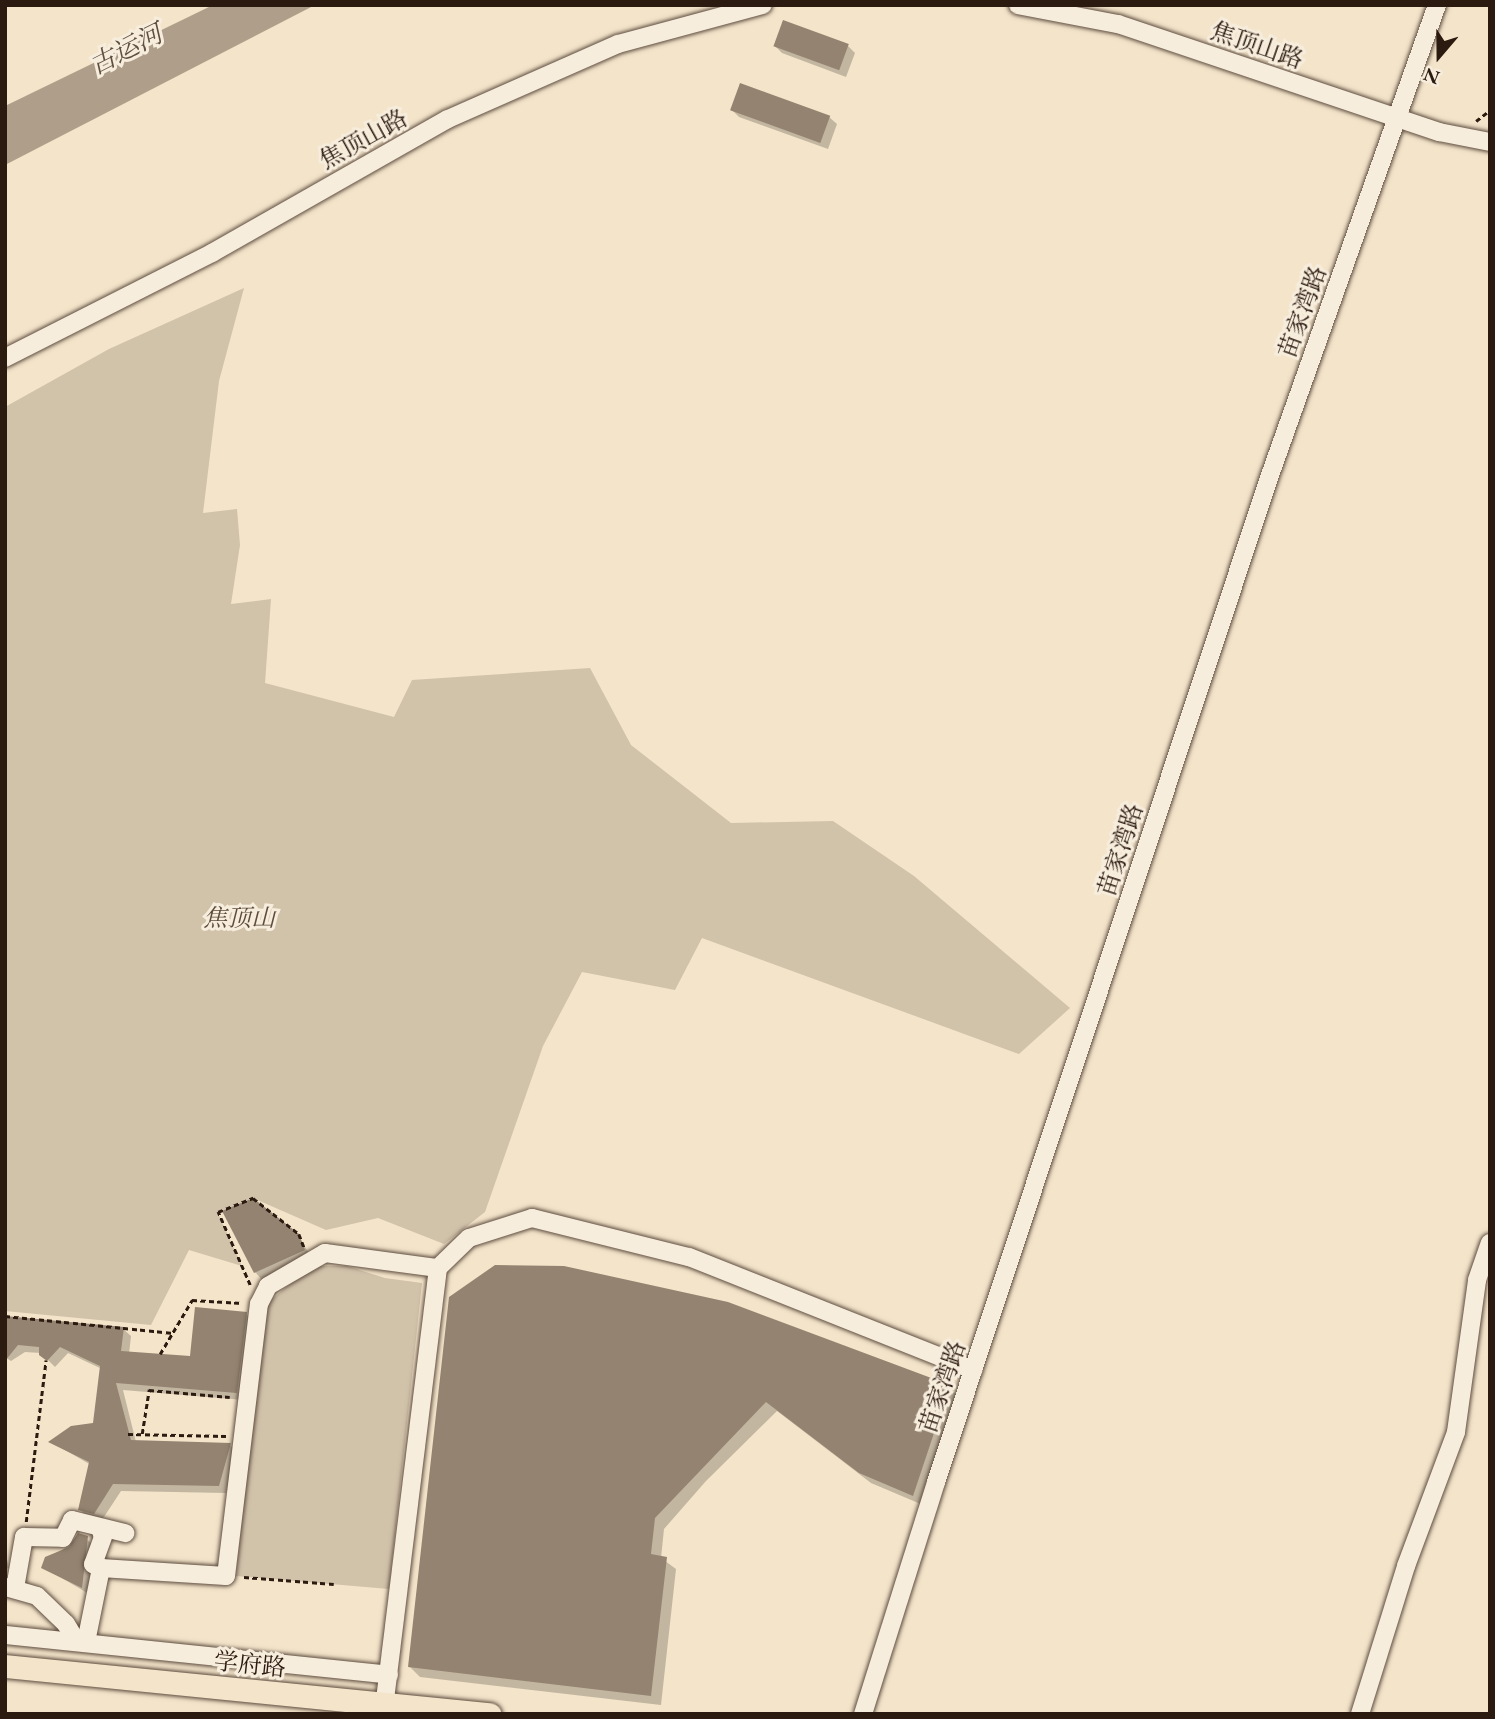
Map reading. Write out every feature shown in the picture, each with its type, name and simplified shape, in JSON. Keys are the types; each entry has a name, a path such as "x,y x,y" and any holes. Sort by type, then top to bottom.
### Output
{"main road":[{"name":"学府路","path":"5,1666 385,1709 490,1714"},
{"name":"学府路","path":"5,1682 335,1714"}],"street":[{"name":"焦顶山路","path":"5,358 212,253 448,119 618,44 763,5"},
{"name":"焦顶山路","path":"1018,5 1118,23 1397,118 1490,142"},
{"name":"苗家湾路","path":"863,1714 1269,478 1437,6"},
{"path":"385,1709 431,1268 469,1238 532,1219 689,1257 974,1370"},
{"path":"1360,1714 1406,1566 1456,1432 1477,1280 1490,1243"},
{"path":"100,1528 103,1537 93,1564 101,1568 226,1576 259,1304 268,1286 325,1253 431,1268"},
{"path":"81,1642 50,1607 10,1588 24,1537 63,1538 72,1520 125,1533"},
{"path":"81,1642 101,1568"},
{"path":"5,1635 389,1675"}],"path":[{"path":"160,1354 192,1300 259,1304 218,1213 253,1198 299,1234 310,1262"},
{"path":"5,1315 173,1333"},
{"path":"24,1537 46,1360"},
{"path":"142,1434 149,1390 247,1399"},
{"path":"128,1434 243,1436"},
{"path":"226,1576 334,1584"}],"green space":[{"name":"焦顶山","path":"244,288 219,381 203,513 237,509 240,545 231,604 271,599 265,683 394,717 412,680 590,668 631,745 731,823 833,821 914,876 1070,1008 1019,1054 702,938 675,990 582,972 543,1046 485,1212 444,1244 378,1218 326,1230 253,1198 218,1213 242,1266 189,1250 151,1325 5,1311 5,407 109,349"},
{"path":"311,1266 347,1266 385,1278 422,1283 389,1589 236,1576 260,1334 269,1302"}],"water":[{"name":"古运河","path":"213,5 315,5 5,165 5,106"}],"building":[{"path":"783,20 849,44 839,70 773,46"},
{"path":"740,83 830,116 820,143 730,110"},
{"path":"253,1198 299,1234 305,1250 254,1273 222,1211"},
{"path":"495,1265 564,1266 728,1302 950,1385 913,1496 859,1473 766,1402 655,1518 651,1554 667,1557 651,1696 408,1667 449,1297"},
{"path":"195,1307 247,1312 237,1393 116,1383 131,1440 231,1443 219,1486 113,1484 94,1514 78,1510 89,1462 48,1442 71,1426 93,1423 100,1366 60,1347 47,1361 39,1355 39,1347 18,1345 5,1361 5,1316 124,1327 121,1351 190,1356"},
{"path":"78,1533 88,1536 82,1588 41,1568 45,1557 69,1547"}]}
